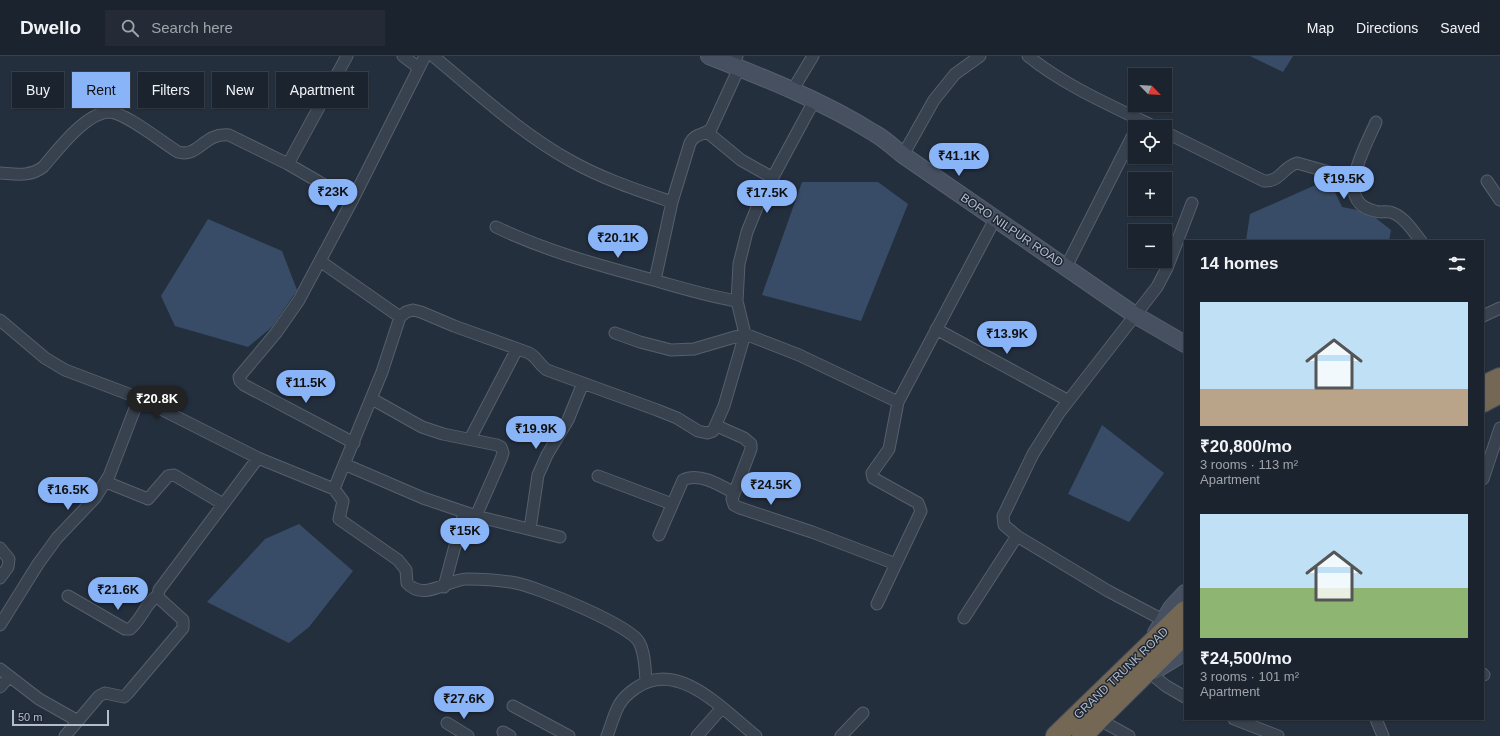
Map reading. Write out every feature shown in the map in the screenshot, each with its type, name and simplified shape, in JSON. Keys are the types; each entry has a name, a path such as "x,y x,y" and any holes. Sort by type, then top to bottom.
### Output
{"highway":[{"path":"1484,386 1500,378"},
{"path":"1484,401 1500,393"},
{"name":"GRAND TRUNK ROAD","path":"1056,736 1184,612"},
{"name":"GRAND TRUNK ROAD","path":"1082,736 1184,635"}],"street":[{"path":"288,164 347,56"},
{"path":"403,56 419,68"},
{"path":"354,443 240,381 239,377 276,333 298,300 352,201 425,56"},
{"path":"433,56 512,121 570,161 605,178 672,202"},
{"name":"BORO NILPUR ROAD","path":"709,56 736,63 876,133 903,155 1135,315 1184,343"},
{"path":"792,91 813,56"},
{"path":"903,155 934,100 955,74 980,56"},
{"path":"1028,56 1042,67 1134,120"},
{"path":"655,280 672,202 690,143 696,135 707,132 714,125 736,63"},
{"path":"334,489 372,399 400,317 406,312 413,310 533,355 546,370 677,418 698,431 707,433 713,431 717,426 736,368 745,334 737,301 739,264 747,232 773,178 814,101"},
{"path":"0,173 29,174 36,172 43,167 82,126 97,115 109,112 121,116 178,152 185,154 193,152 210,138 220,134 229,135 288,164 352,201"},
{"path":"1376,122 1354,179 1353,187 1355,198 1362,206 1375,212 1390,212 1400,216 1420,240"},
{"path":"707,132 741,160 773,178"},
{"path":"1172,135 1264,181 1277,179 1290,165 1297,163 1354,179"},
{"path":"1066,267 1128,145"},
{"path":"1487,181 1500,200"},
{"path":"1163,620 1108,591 1017,536 1004,525 1003,516 1033,454 1067,400 1157,287 1167,268 1192,203"},
{"path":"877,604 921,511 918,503 880,483 873,478 872,474 889,449 898,402 995,219"},
{"path":"496,227 519,238 578,260 655,280 704,295 737,301"},
{"path":"320,261 400,317"},
{"path":"1484,316 1500,308"},
{"path":"0,320 45,358 65,370 139,398 258,458 334,489 343,501 339,519 398,560 406,570 407,583 411,587 416,589 433,590 466,579 516,583 536,588 618,625 639,641 643,653 646,681"},
{"path":"936,329 1067,400"},
{"path":"615,333 640,342 671,350 694,350 745,334 792,352 898,402"},
{"path":"470,439 517,349"},
{"path":"530,530 538,475 570,414 583,383"},
{"path":"0,625 38,564 57,538 96,498 106,482 121,448 139,398"},
{"path":"372,399 422,427 443,434 497,445 502,448 503,453 476,516"},
{"path":"717,426 744,438 751,444 751,449 732,499 734,505 812,532 896,564"},
{"path":"1484,475 1500,428"},
{"path":"68,596 125,629 130,629 145,607 158,594 161,585 258,458"},
{"path":"344,464 423,498 464,512 560,537"},
{"path":"106,482 148,499 168,476 174,475 223,504"},
{"path":"598,476 672,504"},
{"path":"659,536 683,480 689,477 705,479 719,484 734,493"},
{"path":"444,587 464,512"},
{"path":"964,618 1017,536"},
{"path":"0,548 9,559 8,567 0,578"},
{"path":"65,736 99,696 105,693 118,697 128,694 183,628 184,620 158,594"},
{"path":"1151,644 1163,620 1184,594"},
{"path":"1145,675 1184,653"},
{"path":"0,669 39,699 78,721"},
{"path":"1145,675 1184,696"},
{"path":"0,687 9,677"},
{"path":"607,736 619,705 628,693 646,681 664,679 679,680 695,688 756,736"},
{"path":"513,706 569,736"},
{"path":"697,736 721,708"},
{"path":"841,736 863,713"},
{"path":"1098,719 1129,736"},
{"path":"1237,720 1278,736"},
{"path":"1376,720 1383,736"},
{"path":"447,723 468,736"}],"water":[{"path":"1250,56 1293,56 1283,72"},
{"path":"1329,179 1342,207 1368,212 1391,230 1389,240 1246,240 1250,214"},
{"path":"802,182 878,182 908,204 861,321 762,295"},
{"path":"208,219 282,251 297,290 272,327 248,347 175,326 161,296"},
{"path":"1102,425 1164,473 1129,522 1068,494"},
{"path":"299,524 353,571 309,627 289,643 207,602 265,539"}]}
